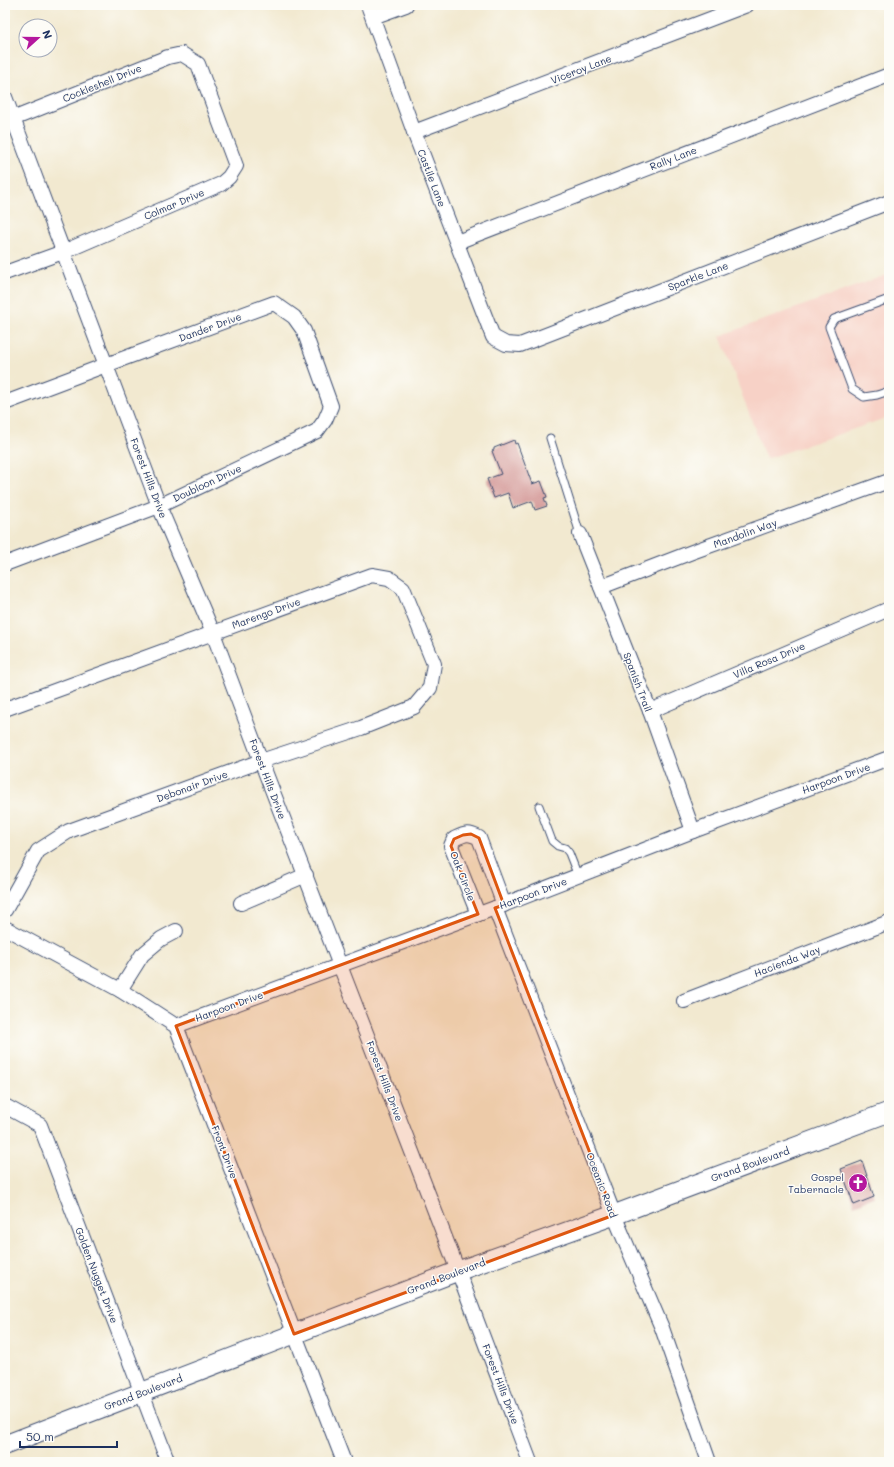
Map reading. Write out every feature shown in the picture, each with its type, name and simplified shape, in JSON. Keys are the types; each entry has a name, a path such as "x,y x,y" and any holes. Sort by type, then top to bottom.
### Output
{"street":[{"path":"370,11 406,5"},
{"name":"Viceroy Lane","path":"414,132 747,5"},
{"name":"Castile Lane","path":"370,11 414,132 493,336 506,344"},
{"name":"Cockleshell Drive","path":"9,120 168,57 182,54 198,64"},
{"name":"Colmar Drive","path":"5,273 63,252 221,184 229,177 236,166 198,64"},
{"name":"Rally Lane","path":"457,242 889,75"},
{"name":"Forest Hills Drive","path":"5,97 9,120 63,252 159,506 213,633 339,965 458,1270 530,1462"},
{"name":"Sparkle Lane","path":"506,344 520,345 889,202"},
{"name":"Dander Drive","path":"5,403 274,303 294,317 304,331 331,406 326,420 317,430"},
{"name":"Doubloon Drive","path":"5,564 159,506 317,430"},
{"name":"Mandolin Way","path":"601,586 889,481"},
{"name":"Spanish Trail","path":"580,534 650,712 693,831"},
{"name":"Marengo Drive","path":"5,709 372,575 389,578 403,588 434,664 430,688 414,707"},
{"name":"Villa Rosa Drive","path":"650,712 889,609"},
{"name":"Debonair Drive","path":"5,910 38,851 69,831 261,761 361,728 414,707"},
{"name":"Harpoon Drive","path":"176,1026 478,914 693,831 889,758"},
{"name":"Oak Circle","path":"478,914 451,846 454,839 463,835 471,834 478,838 499,906"},
{"path":"241,903 306,875"},
{"name":"Oceanic Road","path":"499,906 614,1215 662,1328 710,1462"},
{"name":"Hacienda Way","path":"684,1001 889,922"},
{"path":"5,928 120,990 176,1026"},
{"path":"120,990 142,955 161,939 176,931"},
{"name":"Front Drive","path":"176,1026 344,1462"},
{"name":"Golden Nugget Drive","path":"5,1106 40,1125 168,1462"},
{"name":"Grand Boulevard","path":"5,1445 458,1270 614,1215 889,1112"}],"lane":[{"path":"889,299 834,319 829,327 852,389 864,397 889,391"},
{"path":"550,438 580,534"},
{"path":"539,806 552,841 558,846 565,848 569,853 578,876"}],"highlighted area":[{"path":"471,834 479,838 504,905 495,908 614,1215 294,1334 176,1026 478,914 451,846 454,839 463,835"}],"shaded area":[{"path":"889,274 889,417 766,459 720,336"}],"building":[{"path":"514,440 515,444 517,443 532,484 541,481 547,497 544,498 547,506 535,510 532,501 513,508 508,493 494,498 487,479 501,474 492,451 494,448"},
{"name":"Gospel Tabernacle","path":"862,1161 874,1197 854,1205 841,1169"}],"place":[{"name":"Gospel Tabernacle","path":"858,1183"}]}
